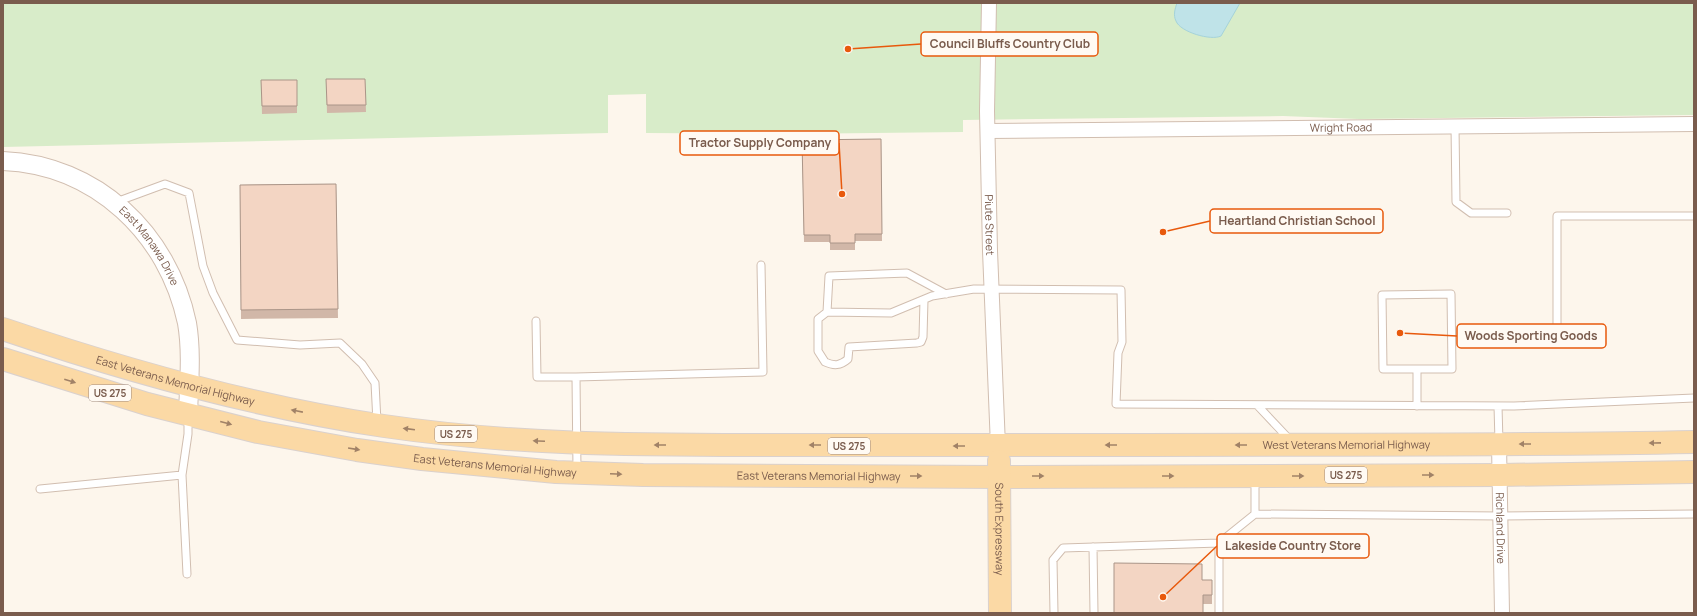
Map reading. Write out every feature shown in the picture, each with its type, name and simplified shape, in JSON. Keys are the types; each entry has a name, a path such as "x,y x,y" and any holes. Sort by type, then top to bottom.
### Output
{"main road":[{"name":"East Veterans Memorial Highway","path":"3,329 120,367 262,403 377,425 444,433 522,441 658,445 998,446"},
{"name":"East Veterans Memorial Highway","path":"3,359 147,404 258,432 358,450 489,466 643,475 999,476"},
{"name":"West Veterans Memorial Highway","path":"998,446 1694,442"},
{"name":"South Expressway","path":"998,446 1000,613"},
{"name":"US 275","path":"999,476 1500,475 1694,472"}],"street":[{"name":"Piute Street","path":"989,3 988,131 998,446"},
{"name":"Wright Road","path":"988,131 1694,124"},
{"name":"East Manawa Drive","path":"3,161 14,161 56,170 100,192 115,202 139,224 155,244 176,286 187,324 189,348 188,414"},
{"name":"Richland Drive","path":"1499,444 1502,613"}],"lane":[{"path":"1455,126 1456,202 1471,213 1507,212"},
{"path":"115,202 165,184 189,193 203,266 213,293 237,340 300,345 340,343 362,364 375,383 377,425"},
{"path":"1557,330 1557,216 1694,216"},
{"path":"536,321 537,377 763,372 761,265"},
{"path":"827,312 829,276 907,273 946,294"},
{"path":"924,300 923,337 920,342 849,347 848,359 841,364 832,365 824,362 818,351 818,319 827,312 891,313 924,300 974,289 1121,290 1122,342 1118,352 1116,404 1498,406 1694,398"},
{"path":"1451,294 1452,368 1417,369 1383,369 1382,295 1451,294"},
{"path":"1417,369 1417,406"},
{"path":"576,377 578,443 576,472"},
{"path":"1257,404 1294,444"},
{"path":"1498,406 1499,444"},
{"path":"187,574 182,475 188,434 188,414"},
{"path":"40,488 182,475"},
{"path":"1255,476 1255,514"},
{"path":"1054,613 1053,560 1063,548 1219,543 1255,514 1501,516 1694,514"},
{"path":"1219,543 1219,613"},
{"path":"1093,547 1094,613"}],"green space":[{"path":"3,3 1694,3 1694,115 1359,119 1283,116 963,120 963,132 783,134 646,133 646,94 608,95 608,133 3,147"}],"water":[{"path":"1177,3 1240,3 1221,36 1210,37 1189,32 1179,25 1175,16"}],"building":[{"path":"326,79 365,79 366,105 327,105"},
{"path":"261,80 297,80 297,106 262,106"},
{"path":"881,139 882,234 855,234 855,243 830,243 830,235 804,235 802,140"},
{"path":"336,184 338,309 241,310 240,185"},
{"path":"1114,563 1202,564 1202,580 1212,580 1212,595 1203,595 1203,613 1114,613"}],"place":[{"name":"Council Bluffs Country Club","path":"848,49"},
{"name":"Tractor Supply Company","path":"842,194"},
{"name":"Heartland Christian School","path":"1163,232"},
{"name":"Woods Sporting Goods","path":"1400,333"},
{"name":"Lakeside Country Store","path":"1163,597"}]}
